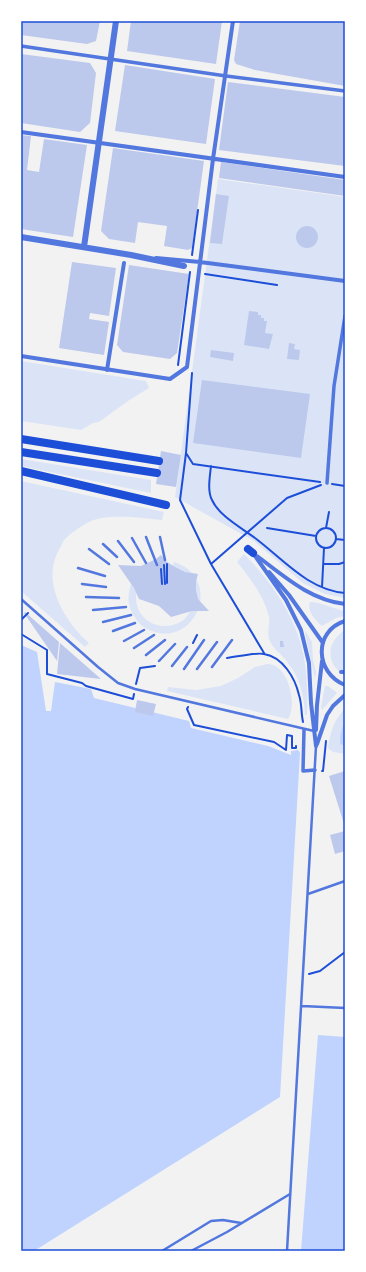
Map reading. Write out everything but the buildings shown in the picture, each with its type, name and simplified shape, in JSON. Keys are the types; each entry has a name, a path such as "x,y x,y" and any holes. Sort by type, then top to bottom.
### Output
{"highway":[{"path":"21,439 159,460"},
{"path":"21,452 158,473"},
{"path":"21,471 166,505"}],"street":[{"path":"84,247 116,21"},
{"path":"21,356 170,379 187,367 233,21"},
{"path":"21,46 226,76 345,91"},
{"path":"21,132 345,177"},
{"path":"21,237 184,266"},
{"path":"128,255 200,262 345,281"},
{"path":"107,370 124,263 128,255"},
{"path":"327,483 334,386 345,316"},
{"path":"250,551 306,592 345,604"},
{"path":"250,551 289,595 323,643"},
{"path":"250,551 286,600 301,630 309,663 311,703 316,746"},
{"path":"316,746 317,705 323,643 327,634 334,626 345,621"},
{"path":"322,661 327,671 334,679 345,685"},
{"path":"316,746 327,715 345,695"},
{"path":"304,730 303,771 315,770"}],"lane":[{"path":"146,537 157,565"},
{"path":"160,537 164,560"},
{"path":"132,538 146,563"},
{"path":"118,541 134,562"},
{"path":"104,544 117,558"},
{"path":"89,549 109,564"},
{"path":"78,568 105,576"},
{"path":"82,584 106,587"},
{"path":"86,597 119,598"},
{"path":"21,599 118,683 135,690 304,730 314,731"},
{"path":"93,610 126,607"},
{"path":"103,622 131,615"},
{"path":"113,632 135,623"},
{"path":"124,641 144,630"},
{"path":"134,648 154,635"},
{"path":"146,655 164,640"},
{"path":"184,669 204,640"},
{"path":"212,667 232,640"},
{"path":"197,669 217,642"},
{"path":"159,661 175,644"},
{"path":"172,666 187,647"},
{"path":"287,1251 316,746"},
{"path":"308,894 345,881"},
{"path":"302,1006 345,1008"},
{"path":"191,1251 227,1232 290,1194"},
{"path":"162,1251 211,1221 223,1220 241,1223"}],"path":[{"path":"199,274 276,285"},
{"path":"192,367 186,453 180,500 211,564 264,654 278,661 287,670 294,681 299,695 304,730"},
{"path":"186,453 193,464 345,486"},
{"path":"211,466 210,493 212,500 225,516 248,532 306,579 335,592 345,593"},
{"path":"211,564 287,498 327,483"},
{"path":"326,528 329,512"},
{"path":"266,528 316,536"},
{"path":"326,528 332,530 336,539 331,547 324,548 317,542 316,536 320,530 326,528"},
{"path":"336,539 345,540"},
{"path":"322,587 324,548"},
{"path":"164,560 165,584 164,560"},
{"path":"324,564 339,564 345,562"},
{"path":"21,620 32,609"},
{"path":"21,634 47,650 47,674 82,682 86,686 133,699 135,690"},
{"path":"187,709 194,725 274,742 286,750 287,735 292,736 292,748 296,748 299,728"},
{"path":"315,770 323,771 326,737"},
{"path":"303,975 320,971 345,952"}],"shaded area":[{"path":"218,179 345,197 345,598 325,594 303,583 254,541 175,497"},
{"path":"21,361 146,381 149,388 99,422 93,423 81,430 21,421"},
{"path":"21,459 151,480 151,493 21,466"},
{"path":"21,481 164,512 162,520 125,517 97,519 80,527 63,541 54,561 54,587 58,600 71,624 89,643 85,647 21,591"},
{"path":"244,554 270,583 284,605 296,629 306,668 307,715 305,715 304,701 296,675 269,639 269,617 264,602 252,581 237,562"},
{"path":"174,562 188,569 197,581 200,592 200,603 190,622 181,629 171,633 159,633 149,630 138,622 130,609 128,599 130,589 133,579 143,579 136,596 137,605 140,612 151,623 166,626 174,625 184,620 193,606 172,569"},
{"path":"310,602 345,611 345,616 336,618 322,626 310,612"},
{"path":"345,630 345,676 338,671 334,665 330,653 334,641"},
{"path":"306,632 312,642 313,660 316,672 315,679 305,633"},
{"path":"267,664 274,665 281,670 286,677 292,704 288,719 167,691 168,687 196,690 221,686 238,678 255,667"},
{"path":"325,686 328,686 337,693 322,710 321,707"},
{"path":"345,709 345,754 333,752 328,748 333,727 338,717"}],"water":[{"path":"21,645 37,652 46,711 51,711 55,682 91,689 94,698 189,721 191,728 268,746 291,755 291,751 298,750 300,753 280,1097 34,1251 21,1251"},
{"path":"343,725 345,727 345,746 340,744 340,736"},
{"path":"318,1035 345,1037 345,1251 301,1251"}]}
